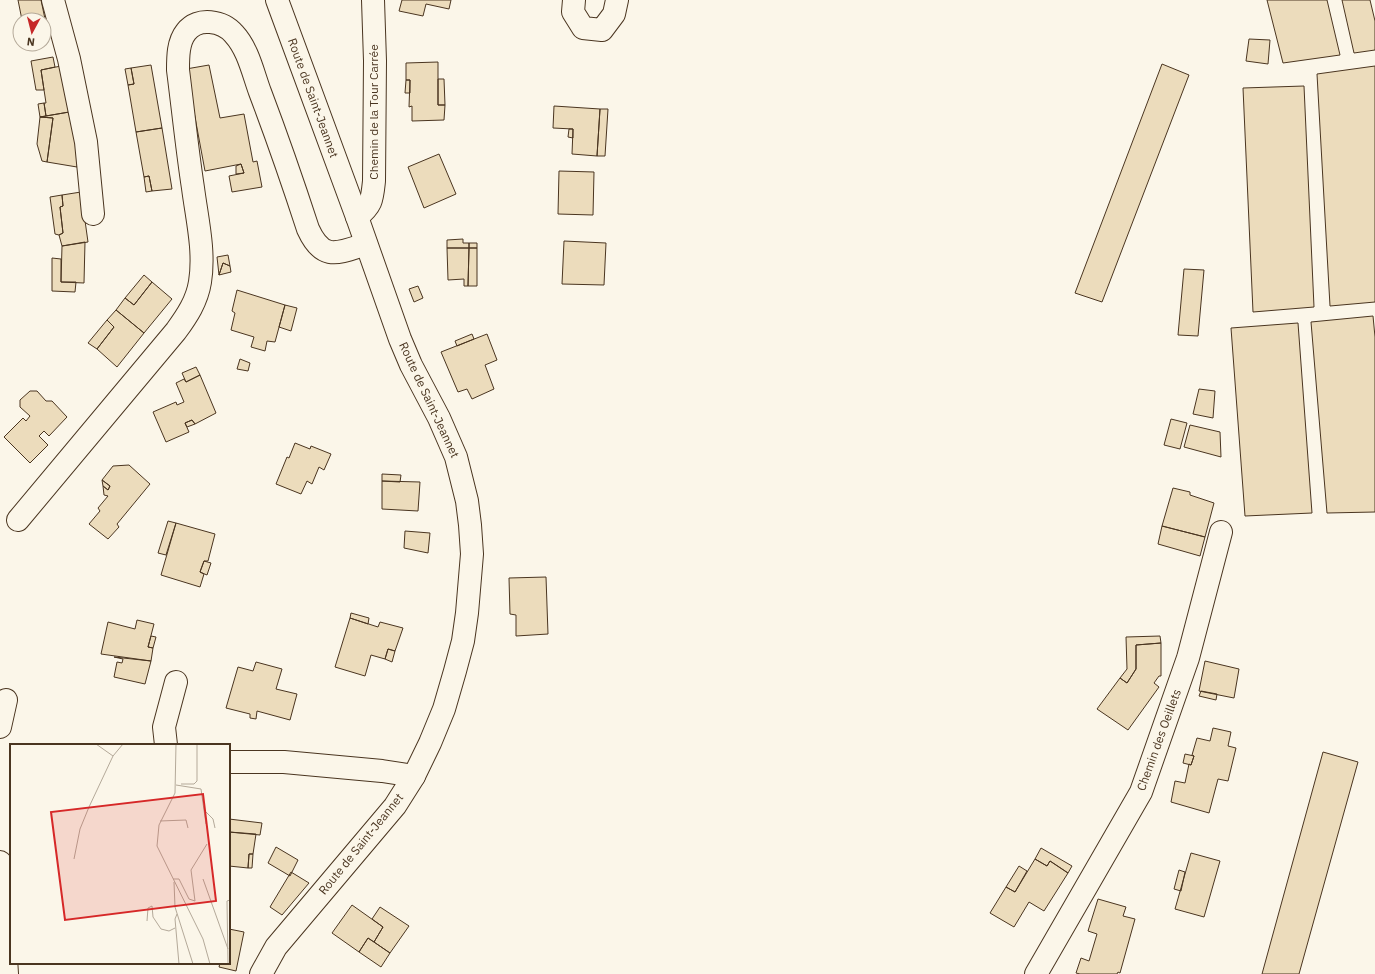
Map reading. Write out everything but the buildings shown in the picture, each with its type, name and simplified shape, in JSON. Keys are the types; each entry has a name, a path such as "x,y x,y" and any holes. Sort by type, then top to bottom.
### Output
{"street":[{"path":"53,0 69,59 86,142 93,214"},
{"name":"Route de Saint-Jeannet","path":"261,974 276,947 395,806 414,776 444,709 463,641 470,585 472,554 470,525 456,457 439,418 411,365 277,0"},
{"name":"Chemin de la Tour Carrée","path":"357,217 367,209 372,198 374,181 374,0"},
{"path":"574,0 574,12 583,28 602,30 614,14 617,0"},
{"path":"18,520 176,331 193,304 200,283 202,261 200,231 178,70 178,50 186,32 194,25 207,21 222,24 234,34 245,51 313,241 320,248 329,252 337,253 366,244"},
{"name":"Chemin des Oeillets","path":"1036,974 1141,792 1188,658 1221,532"},
{"path":"166,744 164,728 176,682"},
{"path":"0,727 6,700"},
{"path":"230,762 284,762 382,771 414,776"},
{"path":"0,862 3,950 7,974"}]}
